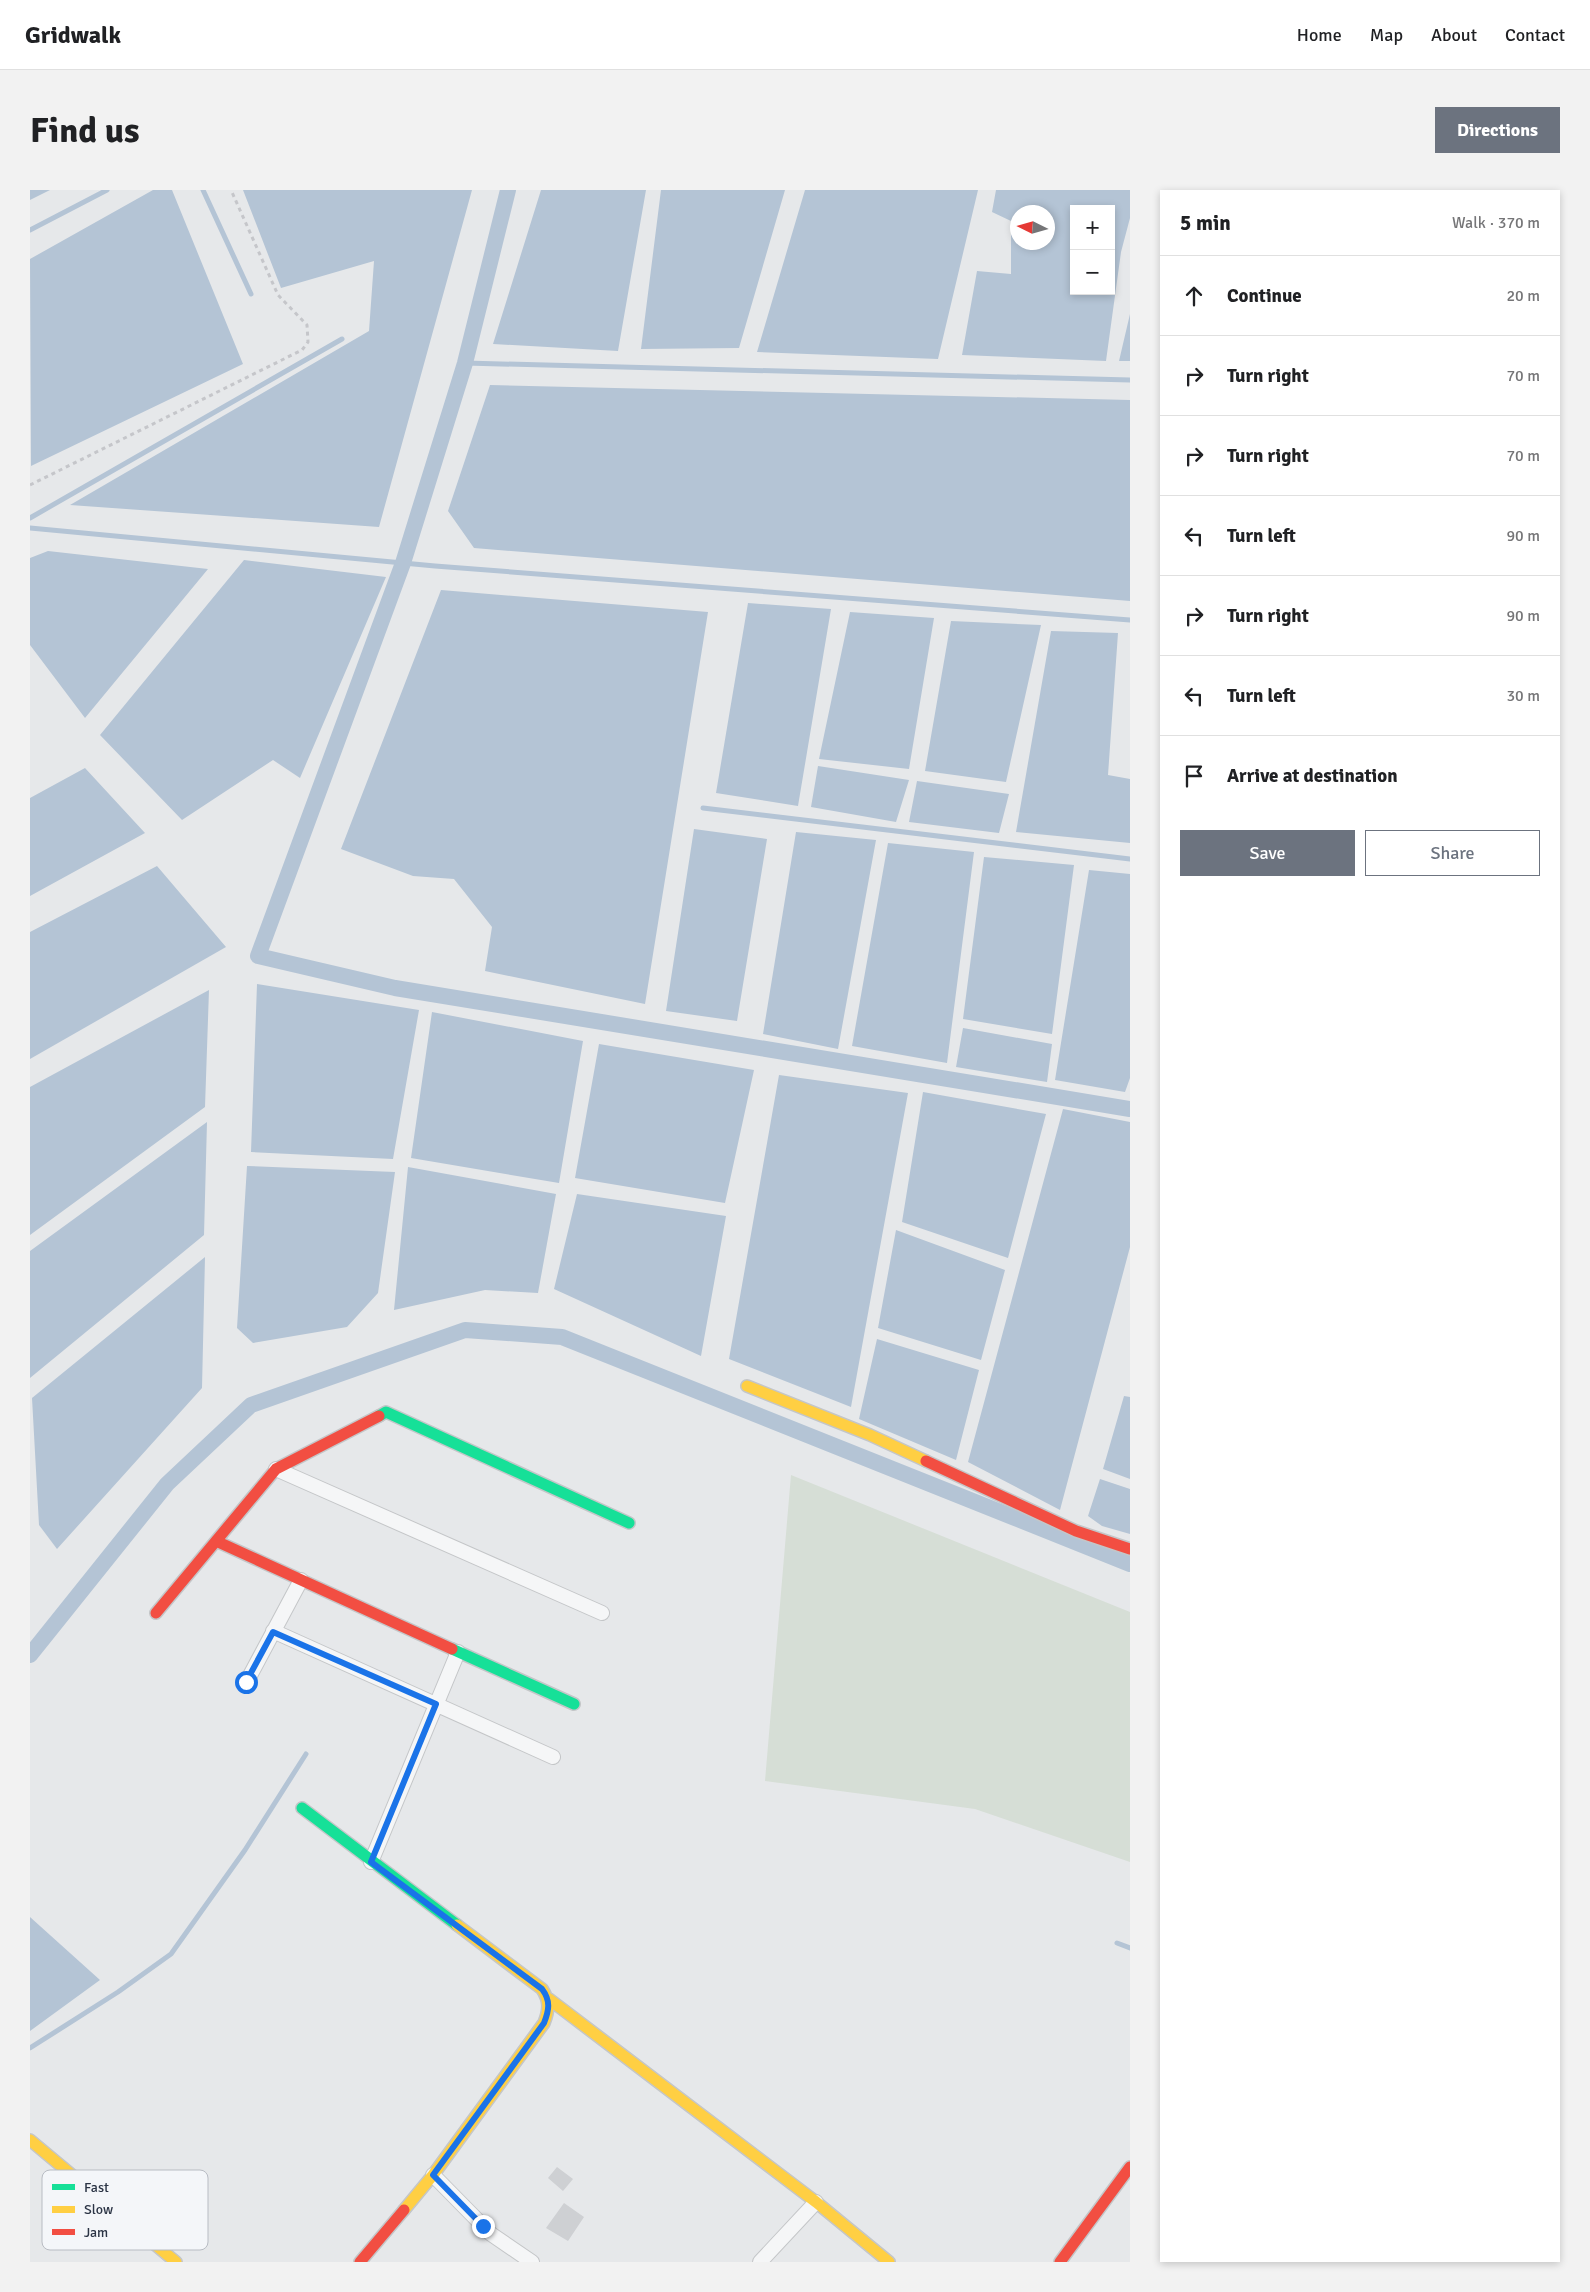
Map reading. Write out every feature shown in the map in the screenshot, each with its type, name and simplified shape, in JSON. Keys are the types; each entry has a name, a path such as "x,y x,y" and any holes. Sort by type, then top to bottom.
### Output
{"street":[{"path":"747,1386 870,1435 1076,1531 1130,1549"},
{"path":"156,1613 276,1468 386,1412 629,1523"},
{"path":"276,1468 602,1614"},
{"path":"216,1541 574,1704"},
{"path":"246,1682 300,1580"},
{"path":"273,1632 553,1757"},
{"path":"371,1862 458,1652"},
{"path":"302,1808 371,1862 542,1989 549,1999 816,2202 889,2262"},
{"path":"360,2262 433,2175 544,2023 549,2012 549,1999"},
{"path":"30,2140 66,2170"},
{"path":"1060,2262 1130,2167"},
{"path":"433,2175 491,2234 532,2262"},
{"path":"760,2262 816,2202"},
{"path":"162,2250 176,2262"}],"path":[{"path":"30,485 302,350 308,342 307,325 278,295 231,190"}],"shaded area":[{"path":"791,1475 1130,1612 1130,1862 975,1809 765,1781"}],"water":[{"path":"30,190 50,190 30,200"},
{"path":"153,190 172,190 243,364 31,466 30,259"},
{"path":"243,190 472,190 379,527 70,505 369,331 374,261 281,288"},
{"path":"541,190 646,190 618,351 493,344"},
{"path":"661,190 785,190 739,348 641,349"},
{"path":"805,190 978,190 938,359 757,352"},
{"path":"996,190 1130,190 1130,218 1121,252 1106,361 962,355 977,271 1011,274 1011,250 1055,250 1055,205 1010,205 1010,221 992,212"},
{"path":"1130,314 1130,361 1119,361"},
{"path":"490,385 1130,400 1130,601 474,548 448,511"},
{"path":"48,551 208,569 85,718 30,645 30,558"},
{"path":"244,560 386,577 300,778 273,760 182,820 100,735"},
{"path":"441,590 708,612 645,1004 485,971 492,927 454,879 413,876 341,849"},
{"path":"748,603 831,609 798,806 716,793"},
{"path":"850,612 934,618 909,769 819,759"},
{"path":"951,621 1041,625 1006,782 925,771"},
{"path":"1051,631 1118,633 1108,775 1130,779 1130,843 1016,832"},
{"path":"818,766 909,780 896,822 811,807"},
{"path":"85,768 145,833 30,896 30,798"},
{"path":"917,781 1009,794 999,833 909,822"},
{"path":"694,829 767,839 737,1021 666,1011"},
{"path":"796,832 876,840 838,1049 763,1034"},
{"path":"888,843 974,852 947,1063 852,1046"},
{"path":"984,857 1074,865 1052,1034 963,1019"},
{"path":"157,866 226,947 30,1059 30,932"},
{"path":"1089,870 1130,874 1130,1078 1125,1092 1055,1080"},
{"path":"257,984 419,1010 393,1159 251,1152"},
{"path":"209,990 205,1107 30,1235 30,1087"},
{"path":"432,1012 583,1041 559,1183 411,1158"},
{"path":"963,1028 1052,1044 1047,1082 956,1067"},
{"path":"599,1044 754,1070 725,1203 575,1178"},
{"path":"779,1075 908,1093 851,1407 729,1359"},
{"path":"923,1092 1046,1114 1008,1258 902,1222"},
{"path":"1063,1109 1130,1122 1130,1247 1060,1510 968,1462"},
{"path":"207,1122 204,1235 30,1378 30,1251"},
{"path":"247,1166 395,1172 378,1293 347,1327 253,1343 237,1328"},
{"path":"408,1167 556,1194 538,1293 485,1290 394,1310"},
{"path":"577,1194 726,1216 701,1356 554,1289"},
{"path":"896,1230 1005,1270 981,1360 878,1328"},
{"path":"205,1257 202,1388 57,1549 39,1525 32,1398"},
{"path":"877,1339 979,1370 956,1460 859,1419"},
{"path":"1124,1396 1130,1397 1130,1479 1103,1469"},
{"path":"1100,1479 1130,1489 1130,1534 1102,1526 1088,1516"},
{"path":"30,1917 100,1980 30,2031"}],"building":[{"path":"557,2167 573,2179 563,2191 548,2178"},
{"path":"564,2203 584,2217 568,2241 546,2228"}],"waterway":[{"path":"30,230 107,190"},
{"path":"203,190 251,294"},
{"path":"508,190 465,363 403,563 258,956 395,988 1130,1109"},
{"path":"30,518 342,339"},
{"path":"465,363 1130,380"},
{"path":"30,528 435,566 1130,620"},
{"path":"703,808 1130,859"},
{"path":"30,1655 167,1484 251,1405 465,1330 562,1337 1130,1564"},
{"path":"30,2048 118,1992 171,1954 245,1850 306,1754"},
{"path":"1117,1943 1130,1948"}],"traffic: fast":[{"path":"379,1416 386,1412 629,1523"},
{"path":"452,1649 574,1704"},
{"path":"302,1808 457,1925"}],"traffic: slow":[{"path":"747,1386 870,1435 926,1461"},
{"path":"404,2210 433,2175 544,2023 547,2014 548,2006 542,1989 457,1925"},
{"path":"549,1999 816,2202 889,2262"},
{"path":"30,2140 66,2170"},
{"path":"162,2250 176,2262"}],"traffic: jam":[{"path":"156,1613 276,1469 379,1416"},
{"path":"926,1461 1076,1531 1130,1549"},
{"path":"216,1541 452,1649"},
{"path":"1060,2262 1130,2167"},
{"path":"360,2262 404,2210"}],"route":[{"path":"246,1682 273,1632 436,1704 371,1862 542,1989 549,1999 549,2012 544,2023 433,2175 483,2226"}]}
